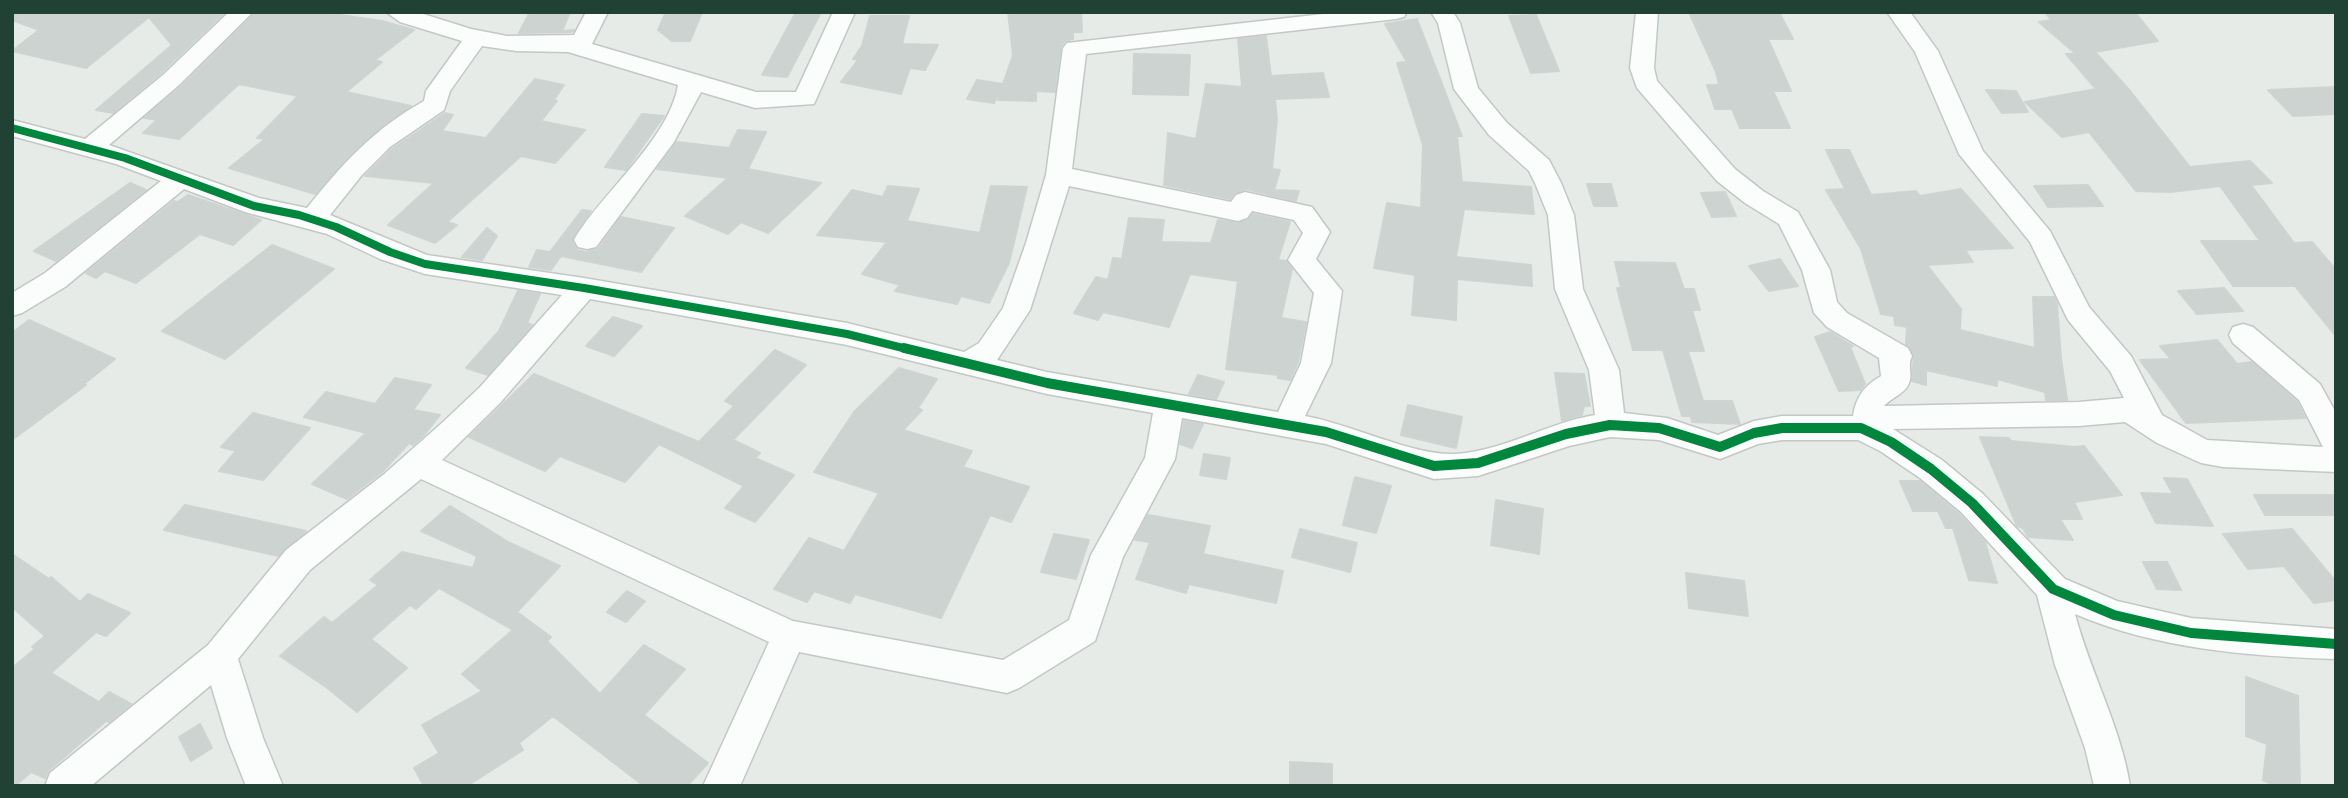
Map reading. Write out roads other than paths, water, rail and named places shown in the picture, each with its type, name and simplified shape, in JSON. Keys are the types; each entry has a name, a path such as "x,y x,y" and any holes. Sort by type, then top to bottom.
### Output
{"street":[{"path":"89,149 171,80 242,12"},
{"path":"397,12 476,38 507,43 582,41 597,12"},
{"path":"554,43 676,74 755,100 805,99 844,12"},
{"path":"966,364 989,351 1016,310 1059,175 1075,48 1396,12"},
{"path":"1442,12 1448,23 1465,89 1498,129 1540,166 1548,183 1561,215 1570,289 1604,370 1611,425"},
{"path":"1647,12 1642,68 1645,83 1726,175 1754,197 1788,218 1816,270 1824,306 1837,320 1898,356 1892,358 1896,381 1877,393 1869,403 1866,423"},
{"path":"1898,12 1926,51 1972,154 2041,238 2078,313 2121,364 2151,422"},
{"path":"312,220 378,141 404,120 435,105 438,91 476,38"},
{"path":"587,240 635,181 681,111 692,86 691,81"},
{"path":"12,128 125,158 254,206 312,220 425,264 584,288 847,334 1047,383 1326,432 1422,464 1449,468 1482,461 1579,430 1611,425 1673,432 1720,447 1754,433 1783,428 2078,414 2109,410 2138,414 2183,443 2201,451 2223,455 2336,460"},
{"path":"1059,175 1238,212 1245,201 1303,213 1317,232 1302,260 1328,290 1316,363 1286,425"},
{"path":"12,306 55,280 181,178"},
{"path":"63,786 220,656 298,560 418,463 490,395 584,288"},
{"path":"2243,335 2310,392 2336,443"},
{"path":"418,463 789,635 1007,677 1083,630 1107,555 1160,459 1169,404"},
{"path":"1866,423 1931,468 1972,503 2053,589 2114,615 2191,633 2284,642 2336,643"},
{"path":"2053,589 2080,686 2101,740 2112,786"},
{"path":"721,786 789,635"},
{"path":"220,656 230,683 239,728 265,786"}]}
